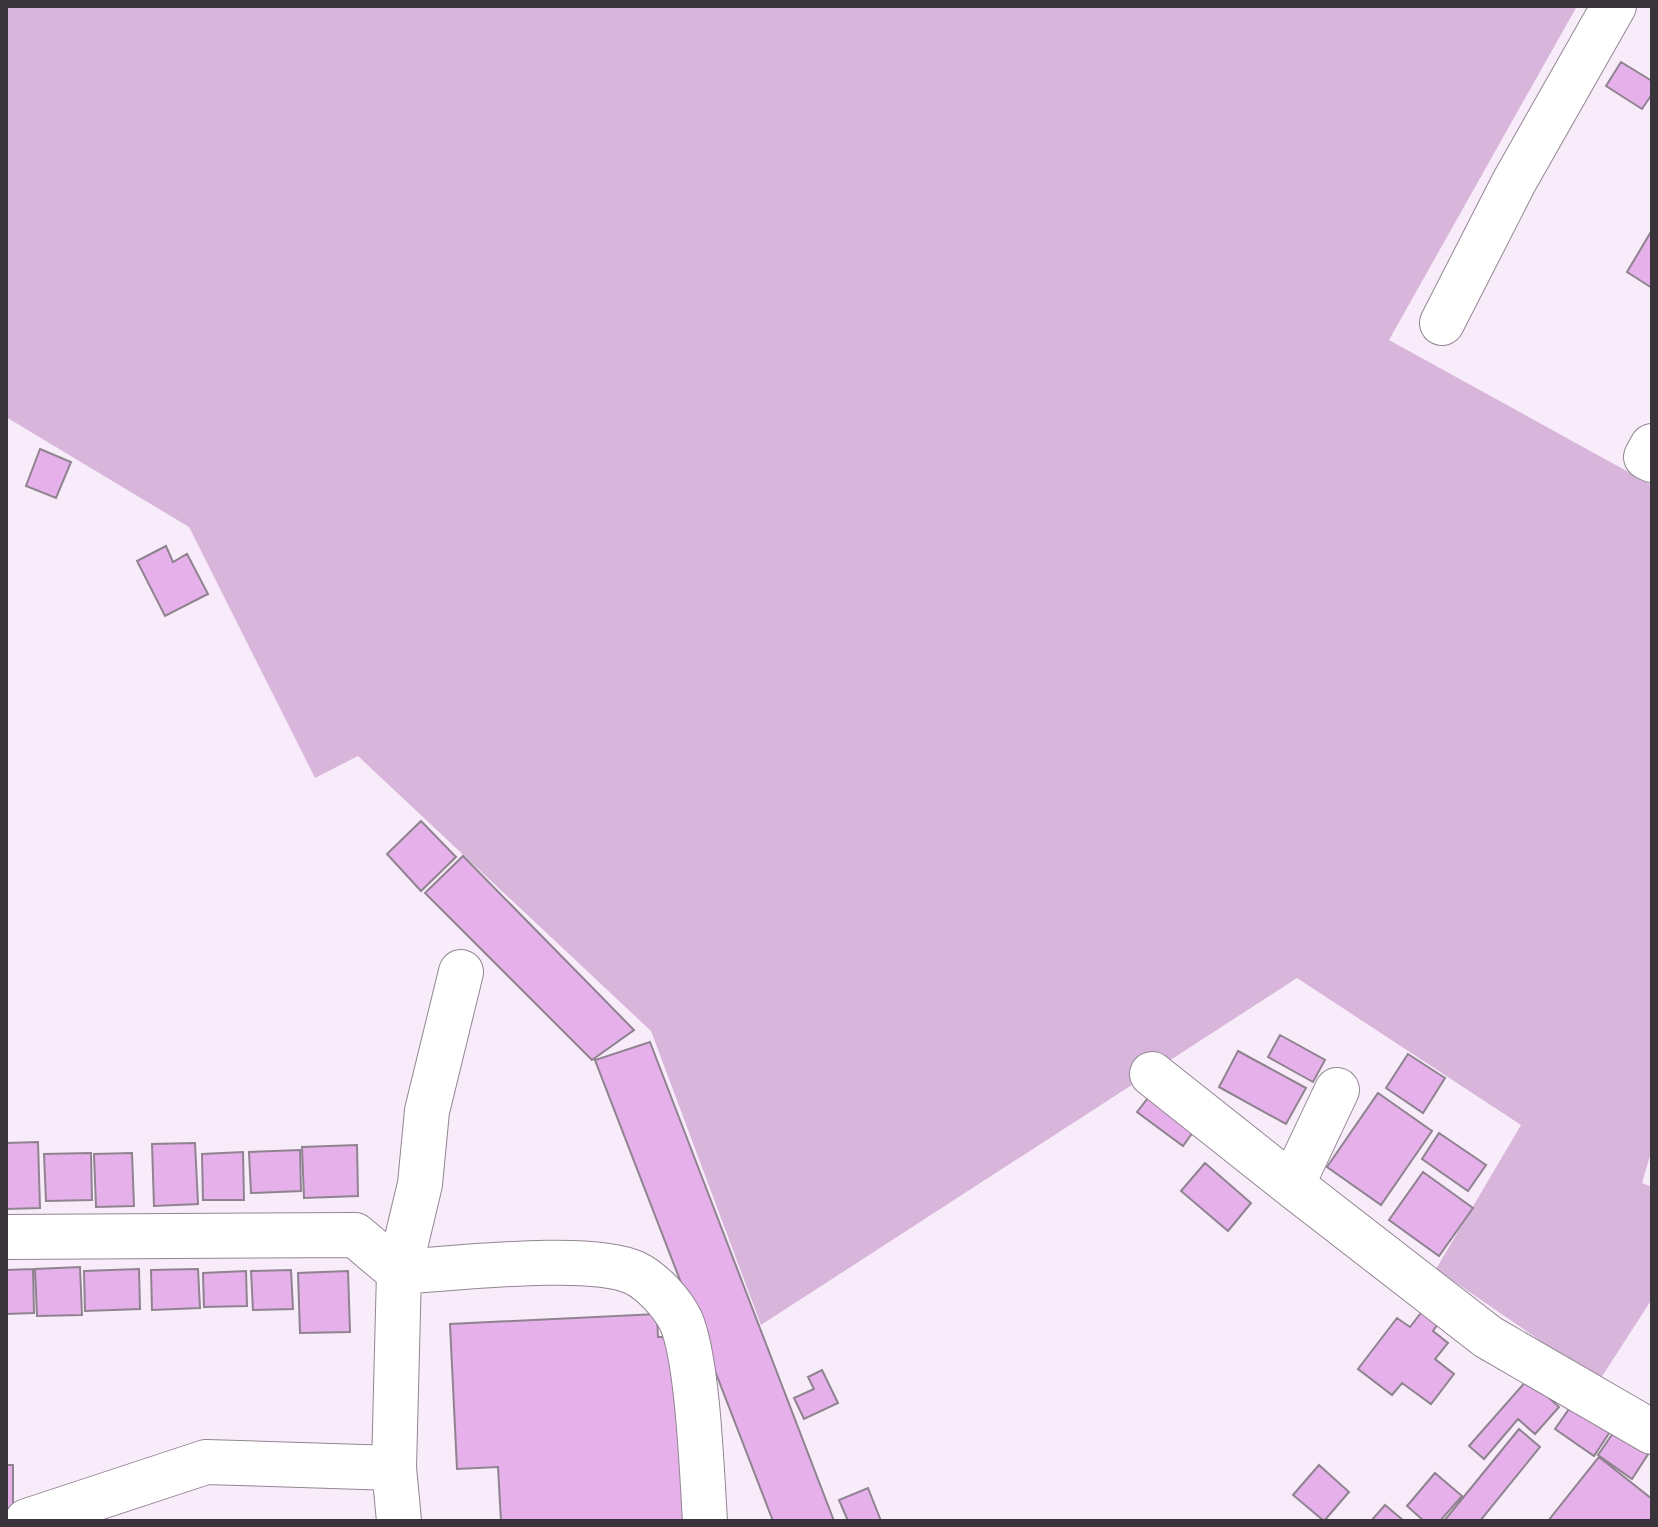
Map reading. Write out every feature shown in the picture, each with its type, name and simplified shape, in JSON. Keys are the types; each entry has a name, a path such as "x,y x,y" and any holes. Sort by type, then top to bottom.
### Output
{"street":[{"path":"1442,323 1514,182 1614,6"},
{"path":"399,1521 394,1468 399,1272 420,1184 427,1111 461,972"},
{"path":"1152,1074 1488,1337 1652,1432"},
{"path":"1292,1185 1337,1090"},
{"path":"6,1237 355,1235 399,1272 597,1262 635,1273 663,1295 681,1322 690,1359 705,1521"},
{"path":"27,1521 206,1462 394,1468"}],"shaded area":[{"path":"6,6 1577,6 1389,340 1652,485 1652,1149 1642,1183 1652,1187 1652,1299 1599,1381 1436,1269 1521,1125 1297,978 761,1325 651,1031 358,756 315,778 189,527 6,417"}],"building":[{"path":"1621,62 1652,81 1652,94 1642,109 1606,86"},
{"path":"1652,230 1652,288 1627,272"},
{"path":"40,449 71,462 56,498 26,486"},
{"path":"166,546 173,562 187,554 208,594 165,616 137,561"},
{"path":"421,821 456,857 421,891 387,854"},
{"path":"463,856 634,1030 592,1060 425,893"},
{"path":"1280,1035 1325,1060 1313,1082 1268,1057"},
{"path":"650,1042 834,1521 773,1521 595,1060"},
{"path":"1238,1051 1306,1088 1286,1124 1219,1087"},
{"path":"1408,1054 1445,1078 1423,1113 1386,1088"},
{"path":"1159,1084 1203,1118 1183,1146 1137,1112"},
{"path":"1378,1093 1432,1131 1381,1205 1327,1167"},
{"path":"1439,1133 1486,1165 1468,1191 1422,1159"},
{"path":"38,1142 40,1208 6,1209 6,1143"},
{"path":"195,1143 198,1204 154,1206 152,1144"},
{"path":"357,1145 358,1196 304,1198 302,1147"},
{"path":"300,1150 301,1191 251,1193 249,1152"},
{"path":"243,1152 244,1200 203,1200 202,1154"},
{"path":"91,1153 92,1200 46,1201 44,1154"},
{"path":"132,1153 134,1206 96,1207 94,1154"},
{"path":"1205,1163 1251,1203 1228,1231 1181,1191"},
{"path":"1423,1172 1473,1208 1439,1256 1389,1220"},
{"path":"80,1267 82,1315 37,1316 35,1269"},
{"path":"33,1269 34,1313 6,1314 6,1270"},
{"path":"139,1269 140,1309 85,1311 84,1271"},
{"path":"198,1269 200,1308 152,1310 151,1270"},
{"path":"291,1270 293,1309 253,1310 251,1271"},
{"path":"246,1271 247,1306 204,1307 203,1273"},
{"path":"348,1271 350,1332 300,1333 298,1273"},
{"path":"1424,1309 1440,1321 1433,1331 1448,1343 1435,1359 1454,1374 1431,1404 1402,1383 1392,1395 1358,1369 1397,1318 1410,1327"},
{"path":"657,1314 658,1337 678,1337 687,1521 501,1521 498,1467 457,1469 450,1324"},
{"path":"822,1370 838,1403 804,1419 794,1398 814,1389 808,1377"},
{"path":"1528,1379 1559,1407 1535,1434 1518,1419 1484,1459 1469,1446"},
{"path":"1581,1392 1619,1418 1594,1456 1555,1429"},
{"path":"1624,1417 1652,1448 1632,1479 1598,1455"},
{"path":"1519,1429 1540,1447 1480,1521 1444,1521"},
{"path":"1599,1457 1652,1499 1652,1521 1548,1521"},
{"path":"6,1465 13,1465 13,1511 6,1511"},
{"path":"1319,1465 1349,1492 1324,1521 1293,1495"},
{"path":"1435,1473 1462,1496 1440,1521 1424,1521 1407,1506"},
{"path":"868,1488 881,1521 848,1521 839,1500"},
{"path":"1385,1505 1404,1521 1371,1521"}]}
